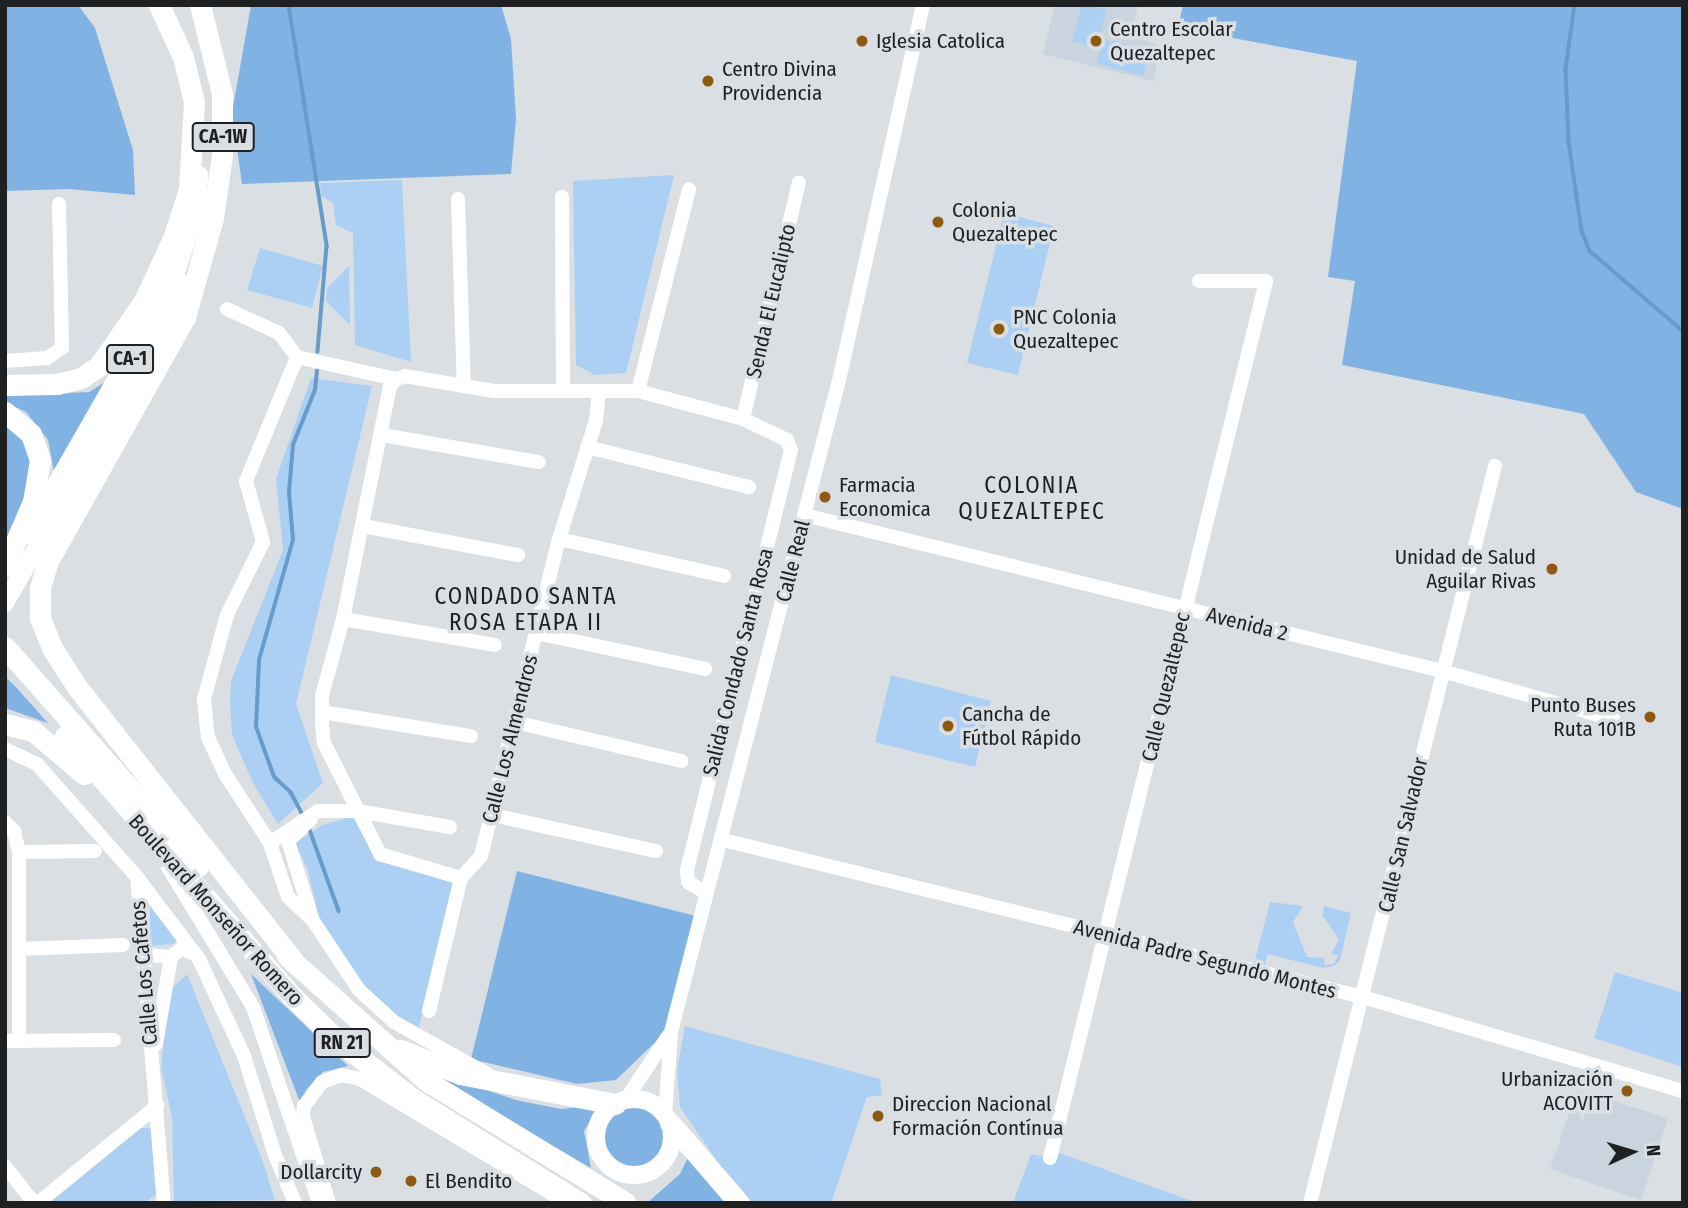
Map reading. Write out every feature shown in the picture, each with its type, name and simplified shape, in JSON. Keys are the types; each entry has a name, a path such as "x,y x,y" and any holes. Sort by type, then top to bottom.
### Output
{"highway":[{"name":"CA-1W","path":"159,5 183,57 195,126"},
{"name":"CA-1W","path":"196,267 216,203 224,131 216,57 200,5"},
{"path":"5,386 81,378 115,347 144,302 174,236 189,189 195,126"},
{"path":"196,267 185,317 48,561 40,589 40,618 52,648 76,687 297,966"},
{"path":"5,412 31,435 40,460 33,502 5,566"},
{"path":"5,647 13,666 125,809"},
{"path":"13,666 232,903 297,966"},
{"path":"5,724 33,731 125,809"},
{"name":"Boulevard Monseñor Romero","path":"125,809 293,997 337,1040 414,1099 580,1203"},
{"name":"Boulevard Monseñor Romero","path":"297,966 359,1025 461,1104 608,1196 626,1203"},
{"path":"359,1025 422,1060 504,1083 620,1102"},
{"path":"667,1119 739,1203"}],"main road":[{"name":"CA-1","path":"5,573 150,322 184,255 198,199 195,126"},
{"name":"CA-1","path":"5,603 196,267"},
{"path":"608,1196 614,1178 599,1155 596,1132 599,1121 620,1102 648,1101 667,1119 671,1145 626,1203"},
{"path":"607,1165 628,1176 652,1171"}],"street":[{"name":"Calle Real","path":"667,1119 671,1032 706,893 723,840 804,514 923,5"},
{"name":"Senda El Eucalipto","path":"743,419 799,183"},
{"path":"638,391 689,188"},
{"path":"562,197 564,390"},
{"path":"458,199 464,385"},
{"path":"5,361 47,358 62,348 59,204"},
{"name":"Calle Quezaltepec","path":"1050,1158 1108,936 1184,608 1266,281 1199,281"},
{"path":"228,309 279,333 297,357 396,379"},
{"path":"297,357 246,481 263,542 227,615 204,699 208,738 227,779 270,843 288,897 312,919 351,980 394,1022 504,1083"},
{"path":"429,1011 461,878 380,854 324,743 322,712 382,435 390,386 396,379 405,376 494,391 638,391 743,419"},
{"name":"Calle Los Almendros","path":"461,878 481,856 559,539 587,447 599,391"},
{"name":"Salida Condado Santa Rosa","path":"706,893 688,882 687,870 791,450 787,440 771,430 743,419"},
{"path":"382,435 538,462"},
{"path":"587,447 749,487"},
{"name":"Calle San Salvador","path":"1310,1203 1363,997 1441,671 1495,466"},
{"name":"Avenida 2","path":"804,514 1441,671 1610,718"},
{"path":"363,526 518,555"},
{"path":"559,539 724,576"},
{"path":"343,619 495,645"},
{"path":"536,633 705,669"},
{"path":"322,712 471,736"},
{"path":"515,722 681,761"},
{"path":"5,749 37,764 137,877 199,959 244,1056 275,1154 295,1203"},
{"path":"270,843 318,811 357,811 450,827"},
{"path":"312,919 288,841 318,811"},
{"path":"492,815 656,851"},
{"path":"5,822 14,831 19,852 19,949 12,1041 114,1040"},
{"path":"146,833 244,988 262,1027 319,1203"},
{"name":"Avenida Padre Segundo Montes","path":"723,840 1363,997 1683,1091"},
{"path":"19,852 95,851"},
{"name":"Calle Los Cafetos","path":"137,877 164,1203"},
{"path":"19,949 123,945"},
{"name":"Calle Los Cafetos","path":"153,1069 172,957 185,948 199,959"},
{"path":"142,954 172,957"},
{"name":"Calle Real","path":"620,1102 671,1032"},
{"path":"329,1203 303,1117 304,1106 321,1082 341,1075 360,1079 483,1156 568,1203"},
{"path":"5,1166 36,1203 156,1106"}],"shaded area":[{"path":"5,5 78,5 95,28 133,150 135,195 68,189 5,191"},
{"path":"251,5 501,5 511,39 516,119 511,174 242,184 232,113"},
{"name":"Centro Escolar Quezaltepec","path":"1055,5 1138,5 1131,36 1159,45 1154,81 1043,54"},
{"path":"1082,5 1107,10 1097,48 1072,41"},
{"path":"1183,5 1683,5 1683,509 1636,492 1584,414 1342,365 1355,281 1328,277 1357,61 1178,28"},
{"path":"1103,39 1149,50 1143,76 1097,63"},
{"path":"674,175 626,373 595,375 576,365 573,181"},
{"path":"402,180 411,362 355,345 353,233 336,225 333,203 321,196 320,183"},
{"path":"1004,213 1054,226 1018,375 967,363"},
{"path":"260,248 323,266 312,308 247,290"},
{"path":"349,266 350,325 326,301 327,288"},
{"path":"115,376 55,477 48,440 26,412 5,402 5,396 89,392"},
{"path":"311,378 372,386 296,704 323,783 278,824 254,785 232,735 231,681 283,550 276,479"},
{"path":"5,421 25,439 34,474 5,542"},
{"path":"891,675 991,701 975,767 875,742"},
{"path":"5,677 14,685 48,723 5,708"},
{"path":"354,816 376,861 455,881 417,1035 364,989 344,962 319,918 307,868 295,843 322,825"},
{"path":"517,871 696,916 670,1028 616,1080 577,1084 471,1059"},
{"path":"150,902 178,940 173,944 150,946"},
{"path":"1270,902 1303,906 1293,922 1307,957 1324,958 1325,965 1334,964 1338,955 1331,954 1339,939 1322,915 1324,906 1351,913 1340,960 1334,966 1323,968 1268,954 1264,967 1254,964"},
{"path":"1615,972 1683,993 1683,1067 1594,1038"},
{"path":"187,974 262,1159 275,1200 174,1201 172,1117 161,1068 169,991"},
{"path":"251,974 348,1066 323,1072 306,1090 301,1105"},
{"path":"685,1026 880,1079 882,1095 867,1097 831,1203 753,1203 738,1192 680,1107 677,1070"},
{"path":"437,1078 451,1078 516,1100 561,1109 600,1105 584,1131 591,1168"},
{"path":"1577,1090 1668,1118 1641,1200 1550,1169"},
{"path":"634,1105 647,1108 658,1115 665,1126 668,1139 665,1152 658,1163 647,1170 634,1173 621,1170 610,1163 603,1152 600,1139 603,1126 610,1115 621,1108"},
{"path":"138,1128 151,1128 160,1187 156,1195 144,1203 48,1203"},
{"path":"1054,1151 1197,1203 1013,1203 1031,1154 1050,1158"},
{"path":"689,1155 727,1203 647,1203 680,1174"}],"waterway":[{"path":"289,5 327,246 318,352"},
{"path":"1575,5 1566,69 1569,142 1582,231 1590,251 1683,331"},
{"path":"303,816 291,793 274,777 256,727 259,660 293,540 289,492 293,445 315,390 317,371"},
{"path":"310,830 339,911"}],"place":[{"name":"Iglesia Catolica","path":"862,41"},
{"name":"Centro Escolar Quezaltepec","path":"1096,41"},
{"name":"Centro Divina Providencia","path":"708,81"},
{"name":"Colonia Quezaltepec","path":"938,222"},
{"name":"PNC Colonia Quezaltepec","path":"999,329"},
{"name":"Farmacia Economica","path":"825,497"},
{"name":"Unidad de Salud Aguilar Rivas","path":"1552,569"},
{"name":"Punto Buses Ruta 101B","path":"1650,717"},
{"name":"Cancha de Fútbol Rápido","path":"948,726"},
{"name":"Urbanización ACOVITT","path":"1627,1091"},
{"name":"Direccion Nacional Formación Contínua","path":"878,1116"},
{"name":"Dollarcity","path":"376,1172"},
{"name":"El Bendito","path":"411,1181"}],"district":[{"name":"COLONIA QUEZALTEPEC","path":"1032,498"},
{"name":"CONDADO SANTA ROSA ETAPA II","path":"526,609"}]}
